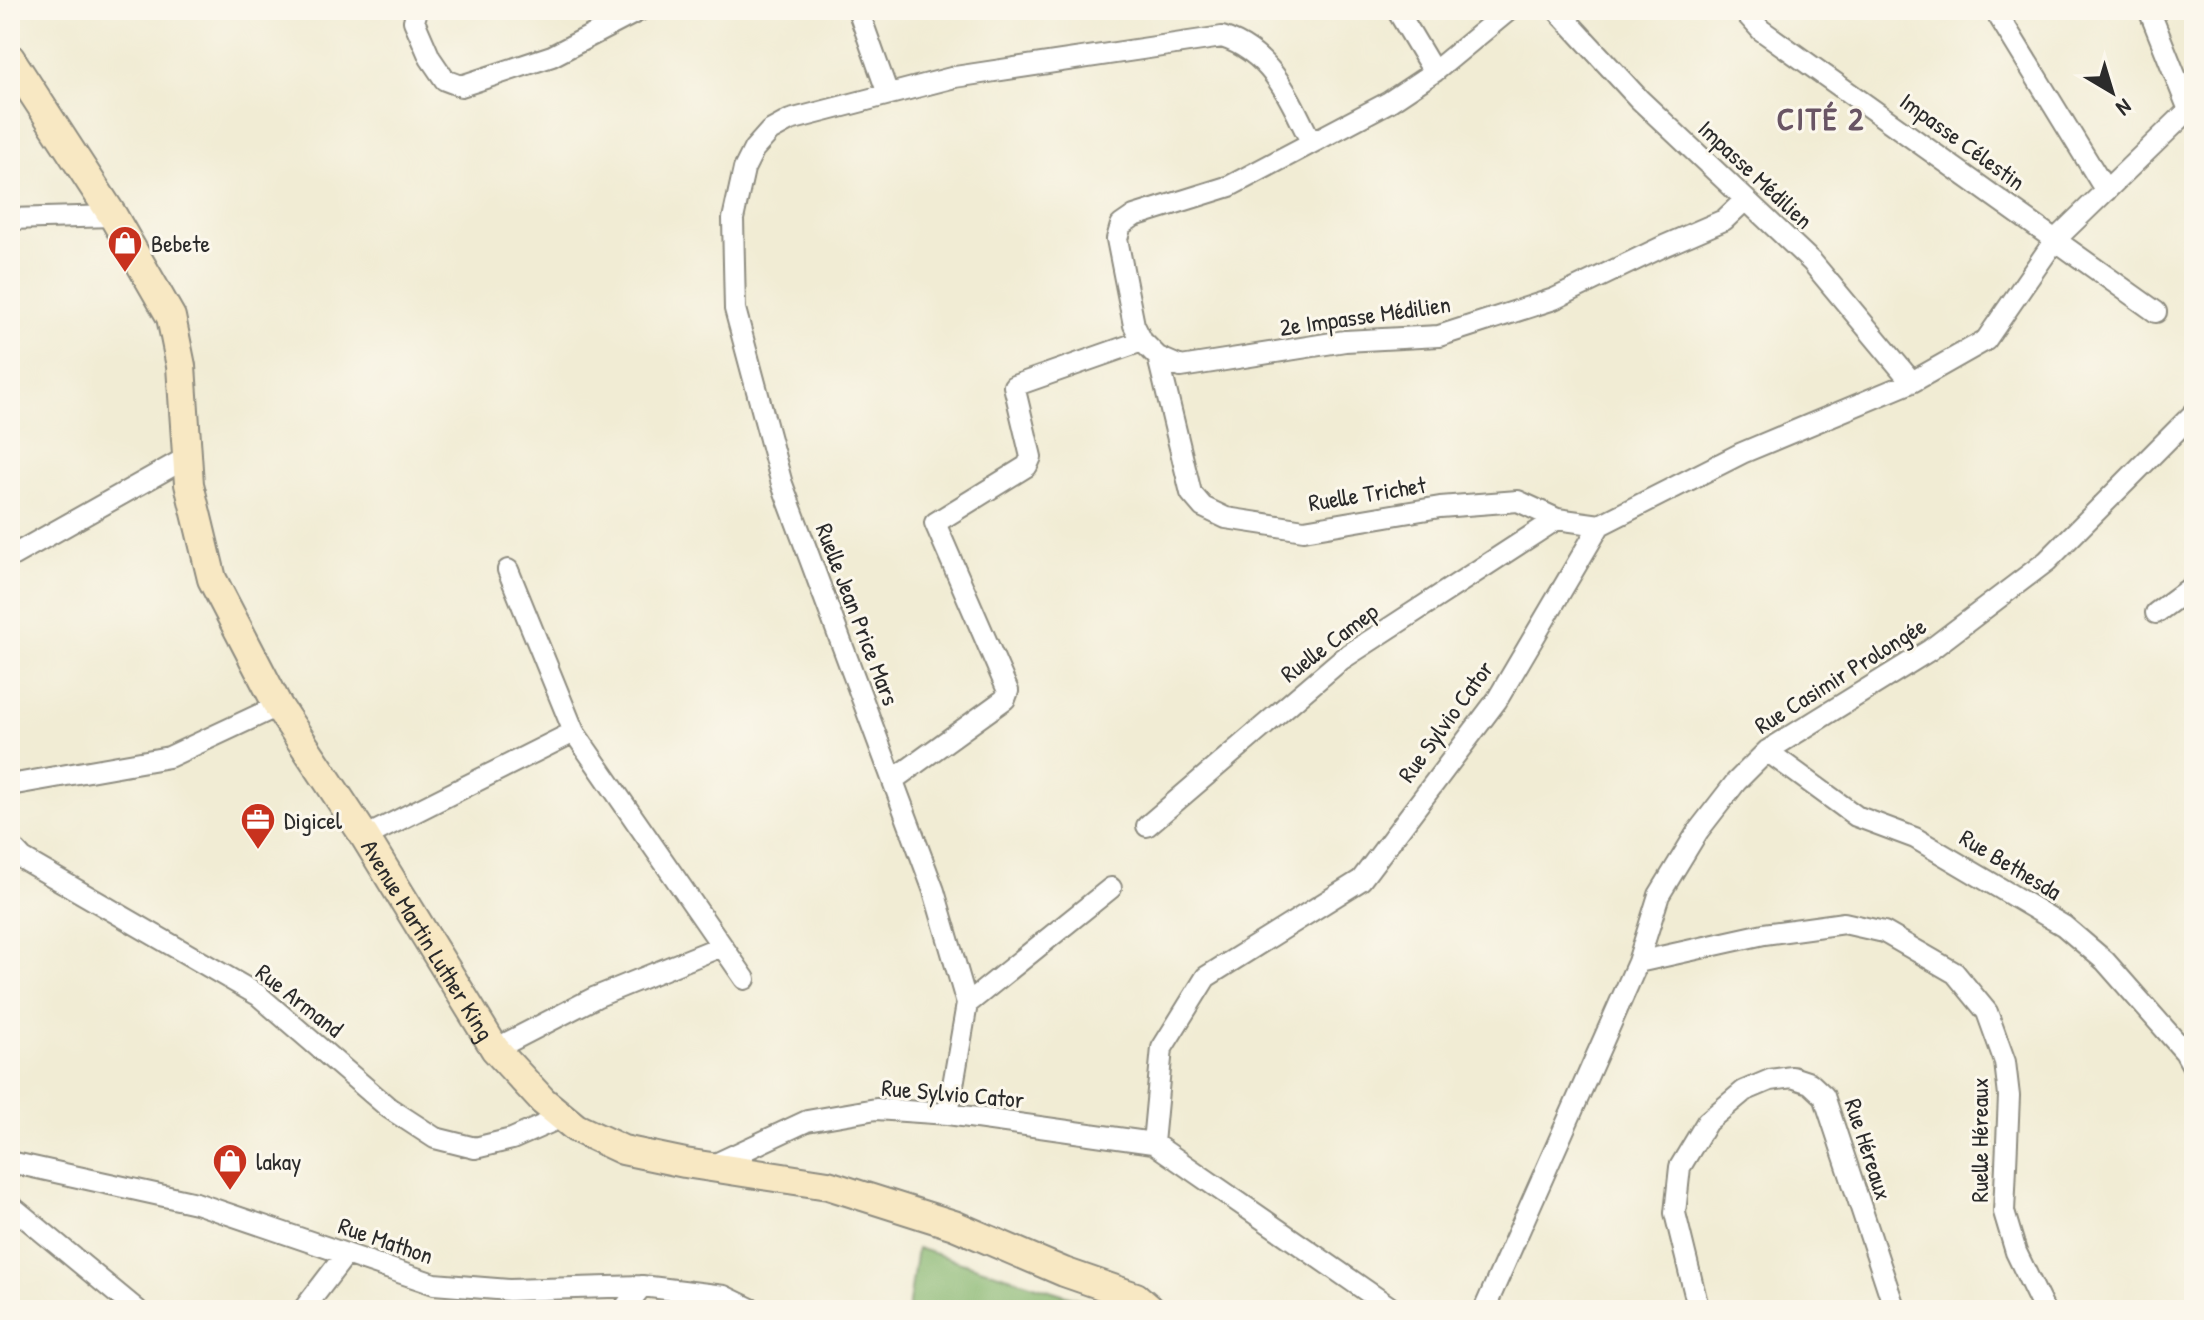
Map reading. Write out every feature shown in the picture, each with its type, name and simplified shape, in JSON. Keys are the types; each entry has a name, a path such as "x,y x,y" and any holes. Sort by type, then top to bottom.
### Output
{"main road":[{"name":"Avenue Martin Luther King","path":"10,58 113,216 171,317 181,366 189,484 212,579 278,706 365,837 495,1049 562,1117 576,1128 623,1150 828,1185 954,1225 1064,1272 1136,1297 1151,1310"}],"street":[{"path":"417,10 414,21 438,70 445,80 461,86 552,56 640,10"},
{"path":"858,10 888,94 955,77 1222,37 1241,43 1268,68 1287,92 1311,142"},
{"path":"1397,10 1434,72"},
{"path":"1158,357 1142,341 1134,325 1117,239 1121,225 1134,216 1230,186 1389,102 1434,72 1509,10"},
{"name":"Impasse Médilien","path":"1557,10 1639,99 1812,262 1912,382"},
{"name":"Impasse Célestin","path":"1743,10 1761,30 2156,312"},
{"path":"1995,10 2106,191"},
{"path":"1600,525 1742,453 1912,382 1986,340 2055,240 2191,108 2149,10"},
{"name":"Ruelle Jean Price Mars","path":"888,94 790,120 770,131 754,149 744,169 733,219 735,309 782,484 934,891 967,1004 948,1114"},
{"name":"2e Impasse Médilien","path":"1158,357 1181,367 1345,341 1439,336 1554,299 1724,220 1744,201"},
{"path":"10,219 113,216"},
{"path":"893,780 1005,699 1008,691 935,523 1027,466 1031,457 1014,386 1142,341"},
{"name":"Ruelle Trichet","path":"1158,357 1191,493 1203,507 1226,518 1304,530 1440,507 1518,501 1557,519 1600,525"},
{"name":"Rue Casimir Prolongée","path":"1484,1310 1638,962 1659,895 1698,831 1736,782 1767,751 1880,683 1979,615 2047,561 2194,413"},
{"path":"10,557 186,458"},
{"name":"Ruelle Camep","path":"1147,826 1342,659 1557,519"},
{"name":"Rue Sylvio Cator","path":"711,1166 807,1121 876,1109 948,1114 1153,1143 1162,1048 1206,977 1361,880 1497,700 1600,525"},
{"path":"508,570 574,732 745,979"},
{"path":"2156,613 2194,585"},
{"path":"10,785 169,757 278,706"},
{"path":"365,837 574,732"},
{"name":"Rue Bethesda","path":"1767,751 1856,816 1915,838 2064,926 2105,961 2185,1052 2194,1068"},
{"name":"Rue Armand","path":"10,845 23,859 258,995 389,1108 435,1138 475,1148 512,1139 562,1117"},
{"path":"967,1004 1111,888"},
{"name":"Ruelle Héreaux","path":"1638,962 1764,934 1844,923 1884,932 1955,973 1987,1012 2005,1062 2009,1096 2004,1212 2016,1252 2044,1310"},
{"path":"495,1049 596,997 722,946"},
{"name":"Rue Héreaux","path":"1702,1310 1697,1303 1675,1213 1680,1167 1707,1122 1744,1091 1770,1080 1792,1077 1810,1083 1824,1096 1895,1310"},
{"path":"1153,1143 1394,1310"},
{"name":"Rue Mathon","path":"10,1162 196,1203 434,1284 509,1290 642,1286 724,1296 753,1310"},
{"path":"10,1205 137,1310"},
{"path":"303,1310 346,1254"},
{"path":"623,1310 642,1286"}],"green space":[{"path":"917,1248 1113,1310 908,1310"}],"place":[{"name":"Bebete","path":"125,274"},
{"name":"Digicel","path":"258,851"},
{"name":"lakay","path":"230,1192"}],"district":[{"name":"CITÉ 2","path":"1821,118"}]}
